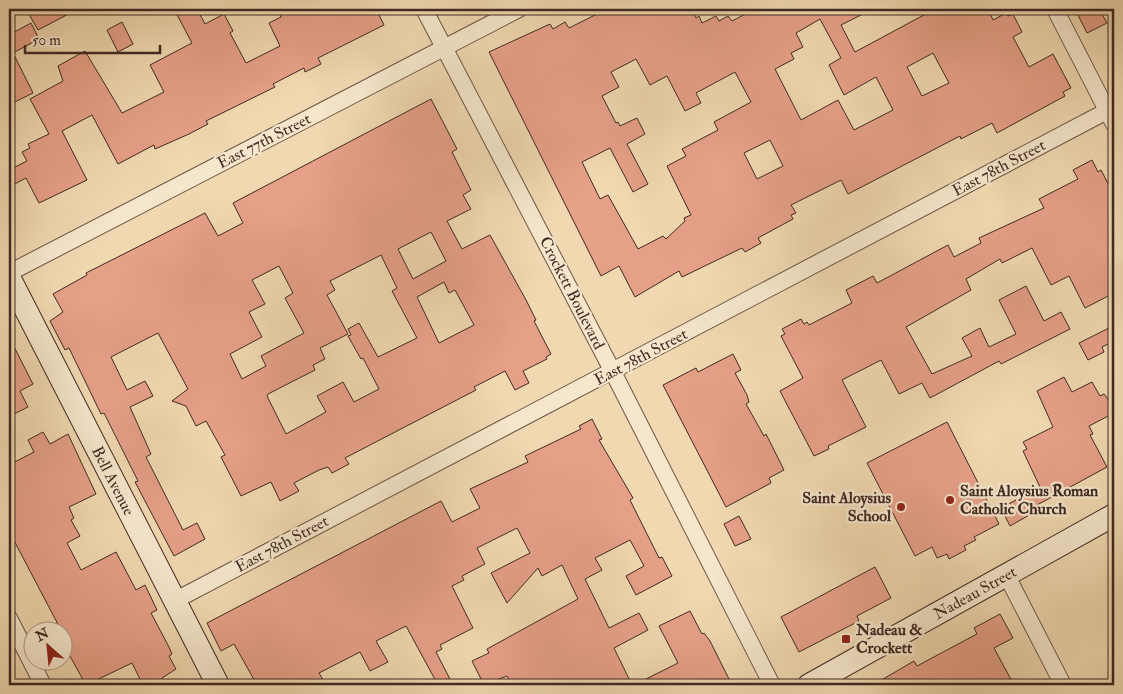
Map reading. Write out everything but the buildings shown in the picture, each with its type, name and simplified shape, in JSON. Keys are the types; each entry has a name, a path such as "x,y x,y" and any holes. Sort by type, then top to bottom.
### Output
{"street":[{"name":"Crockett Boulevard","path":"424,9 613,372 772,685"},
{"name":"East 77th Street","path":"9,273 519,9"},
{"path":"1055,9 1111,118"},
{"name":"East 78th Street","path":"174,601 613,372 1111,118"},
{"name":"Bell Avenue","path":"9,277 218,685"},
{"name":"Nadeau Street","path":"809,685 1114,515"},
{"path":"1007,576 1063,685"},
{"path":"9,618 43,685"}],"place":[{"name":"Saint Aloysius Roman Catholic Church","path":"950,500"},
{"name":"Saint Aloysius School","path":"901,507"},
{"name":"Nadeau & Crockett","path":"846,639"}]}
